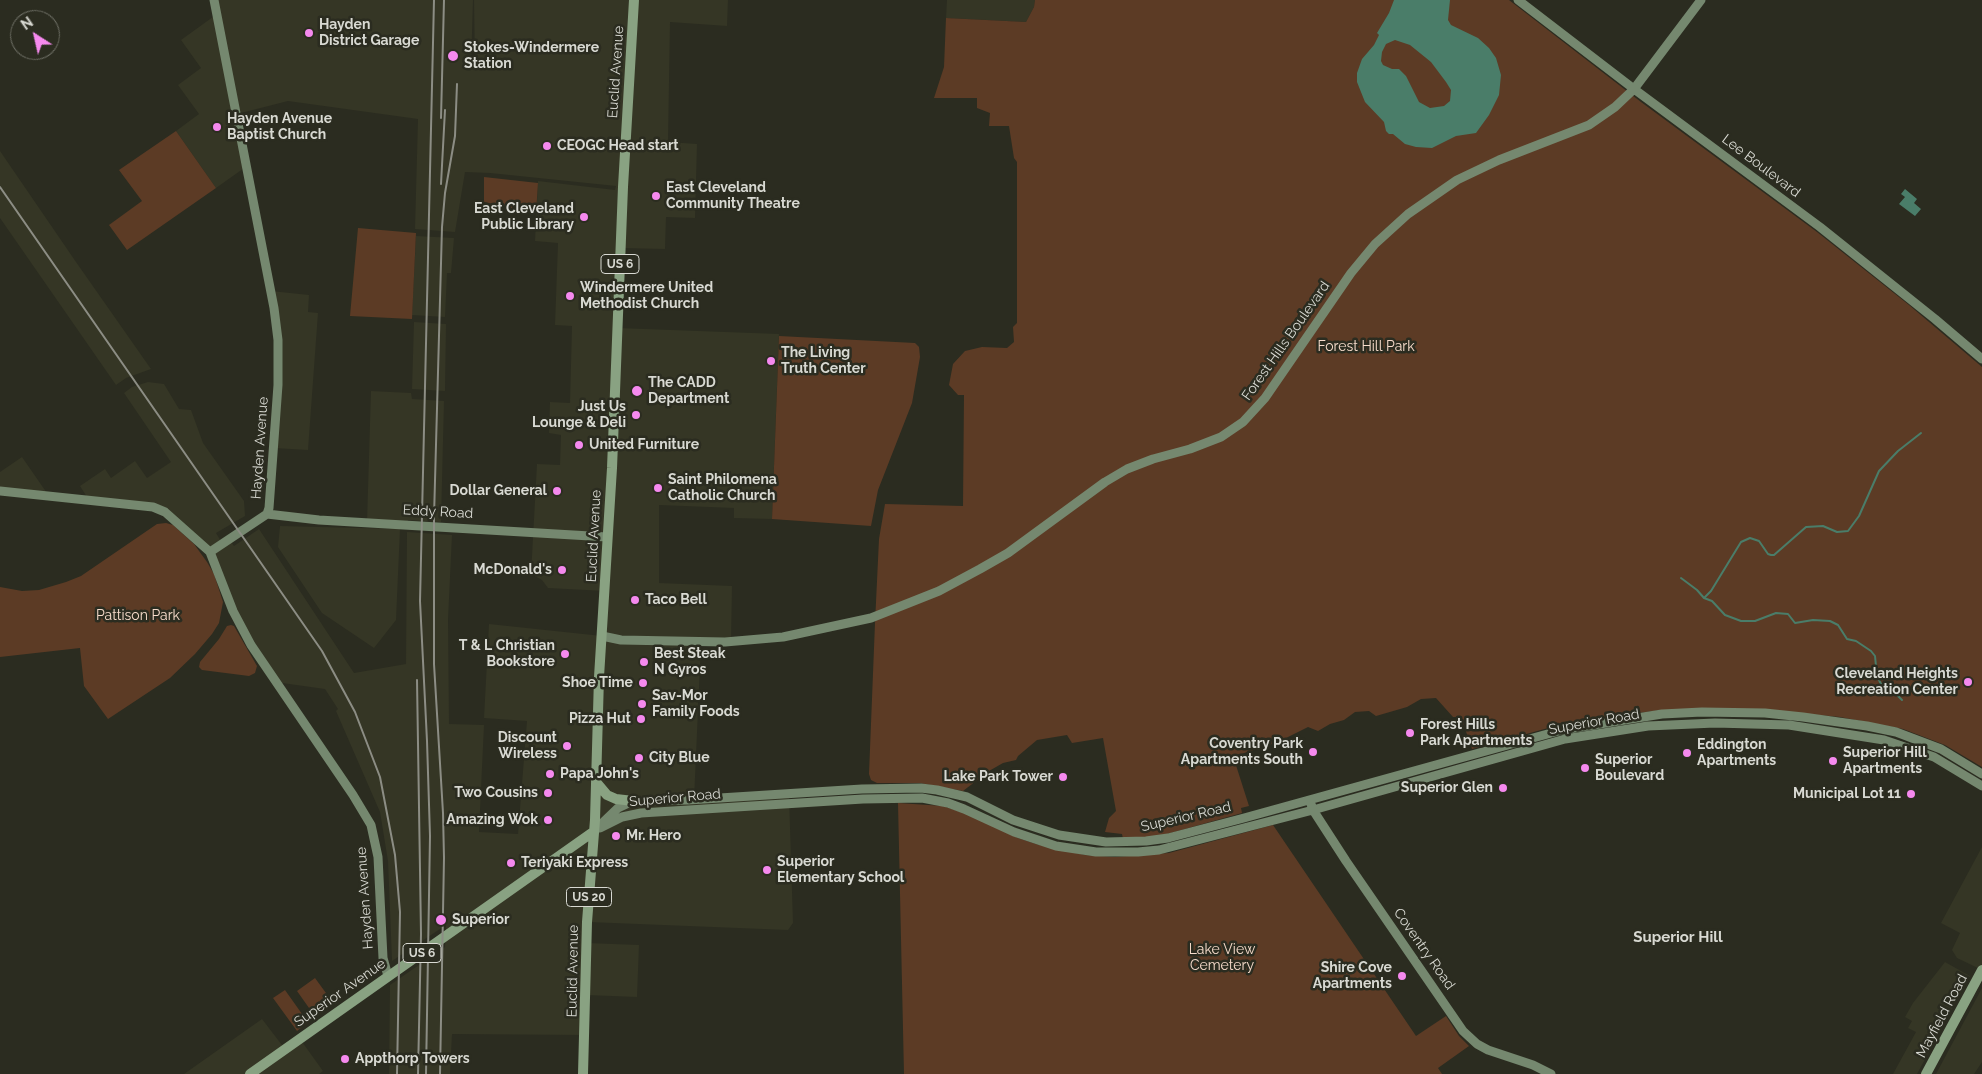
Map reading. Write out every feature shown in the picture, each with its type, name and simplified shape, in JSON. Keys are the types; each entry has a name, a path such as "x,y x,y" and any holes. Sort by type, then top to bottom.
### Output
{"main road":[{"name":"Euclid Avenue","path":"583,1074 587,922 596,782 599,677 612,468 623,187 634,0"},
{"path":"596,782 607,796 633,801"},
{"name":"Superior Avenue","path":"250,1074 593,832"},
{"name":"Mayfield Road","path":"1926,1074 1982,970"}],"street":[{"name":"Hayden Avenue","path":"214,0 260,227 278,340 278,385 270,506 267,514 210,552 233,611 251,645 274,682 357,800 371,825 378,857 383,958 388,976"},
{"name":"Lee Boulevard","path":"1518,0 1820,227 1982,359"},
{"name":"Forest Hills Boulevard","path":"602,636 621,640 725,642 783,637 871,618 939,590 1008,553 1120,473 1153,459 1221,437 1243,422 1265,398 1351,273 1375,244 1408,214 1458,180 1479,169 1589,125 1616,107 1634,89 1701,0"},
{"path":"0,491 153,507 165,512 210,552"},
{"name":"Eddy Road","path":"267,514 319,520 607,537"},
{"name":"Superior Road","path":"593,832 618,808 633,801 665,802 862,789 921,788 967,797 1011,825 1106,842 1146,841 1168,838 1562,730 1662,714 1711,712 1793,716 1867,726 1915,738 1941,749 1976,774 1982,786"},
{"name":"Superior Road","path":"593,832 622,817 641,813 897,797 922,798 948,803 1011,825 1056,846 1096,852 1159,850 1313,810 1559,740 1648,726 1715,723 1765,723 1865,735 1912,748 1976,774"},
{"path":"1912,748 1915,738"},
{"name":"Coventry Road","path":"1310,799 1313,810 1346,861 1464,1031 1477,1044 1488,1050 1532,1064 1551,1074"},
{"path":"1056,846 1059,835"}],"shaded area":[{"path":"214,0 473,0 471,67 475,68 474,0 728,0 727,26 670,22 668,142 697,144 695,218 666,217 665,249 621,248 617,328 779,334 772,519 734,518 734,508 659,505 659,583 732,586 731,642 701,643 694,800 789,795 793,923 788,930 588,922 587,943 639,945 637,997 586,995 585,1035 452,1034 450,1074 389,1074 390,985 445,947 446,925 392,961 388,861 380,812 336,711 338,709 325,689 275,682 251,645 210,552 165,512 87,497 80,486 105,469 111,478 135,461 147,478 171,462 124,393 132,387 148,382 164,384 179,409 191,410 203,443 244,501 245,516 216,533 222,543 229,539 234,546 259,529 354,673 406,664 407,532 452,535 448,620 449,724 484,725 479,832 518,834 527,721 484,718 489,624 602,636 605,591 548,588 542,580 531,574 537,464 560,465 561,435 549,433 550,402 570,403 572,326 555,325 558,243 535,241 538,181 615,190 616,186 465,172 455,232 415,229 418,119 288,101 237,114 247,166 216,188 176,131 199,114 178,85 201,68 181,40 217,14"},
{"path":"947,0 1035,0 1034,7 1026,22 946,18"},
{"path":"1394,0 1450,0 1448,20 1451,25 1478,38 1489,48 1496,58 1501,75 1499,95 1489,115 1476,133 1456,136 1432,148 1405,144 1386,131 1384,122 1365,102 1357,82 1357,73 1362,59 1374,45 1379,35 1377,33 1389,13","holes":["1395,40 1410,45 1431,62 1451,90 1450,101 1444,106 1430,108 1419,102 1406,76 1399,69 1392,69 1383,65 1381,61 1382,52 1386,44"]},
{"path":"0,151 151,369 126,378 116,385 0,218"},
{"path":"1905,189 1917,199 1914,203 1921,209 1915,216 1899,204 1905,197 1901,194"},
{"path":"416,236 454,238 451,273 447,273 445,317 412,315"},
{"path":"271,291 309,295 308,312 318,313 308,450 274,448 278,385"},
{"path":"414,322 446,324 445,391 412,389"},
{"path":"371,391 411,393 412,399 444,401 441,522 408,520 408,524 367,522"},
{"path":"22,457 49,496 0,491 0,472"},
{"path":"280,526 400,529 396,620 374,648 322,613 278,547"},
{"path":"1982,847 1982,970 1957,958 1952,950 1960,933 1941,923"},
{"path":"1945,962 1970,976 1917,1074 1893,1074 1916,1032 1908,1028 1912,1021 1905,1017 1913,1003"},
{"path":"1982,988 1982,1062 1974,1074 1936,1074"},
{"path":"262,1019 285,1049 300,1039 323,1071 319,1074 184,1074"}],"green space":[{"name":"Forest Hill Park","path":"1035,0 1509,0 1641,102 1817,232 1909,305 1982,367 1982,767 1945,745 1903,729 1840,717 1765,710 1662,710 1606,717 1559,725 1472,749 1461,717 1453,717 1436,698 1421,699 1407,707 1376,716 1369,711 1355,712 1344,720 1330,724 1318,731 1308,727 1278,742 1235,756 1234,759 1249,806 1241,808 1242,813 1167,834 1145,838 1123,839 1122,834 1105,832 1109,818 1116,811 1103,738 1072,743 1067,735 1037,740 1018,756 1016,760 1003,763 989,771 963,791 920,783 877,783 871,780 869,774 879,539 885,504 963,506 964,395 958,395 949,385 953,364 965,351 982,347 1007,348 1014,342 1013,327 1017,323 1017,162 1014,158 1009,126 989,126 990,113 977,108 977,98 934,98 944,67 946,18 1026,22 1034,7"},
{"path":"176,131 216,188 127,250 109,225 142,201 119,170"},
{"path":"484,177 538,183 536,213 484,202"},
{"path":"358,228 416,233 412,319 350,316"},
{"path":"779,336 915,343 919,347 920,357 912,403 878,490 871,526 772,519"},
{"name":"Pattison Park","path":"166,523 173,525 194,544 207,562 214,574 223,602 219,623 212,634 195,654 170,678 108,719 84,686 80,648 0,657 0,587 22,591 39,590 66,582 81,576 157,524"},
{"path":"227,626 234,626 257,666 255,673 249,676 202,670 199,667 200,662"},
{"name":"Lake View Cemetery","path":"898,803 943,806 970,815 1018,838 1036,844 1085,855 1115,857 1169,853 1273,825 1416,1036 1446,1016 1459,1036 1469,1046 1438,1068 1442,1074 904,1074"},
{"path":"315,978 334,1004 318,1015 314,1015 297,991"},
{"path":"285,990 307,1021 297,1031 273,998"}],"waterway":[{"path":"1704,598 1711,591 1741,542 1750,538 1759,541 1768,554 1774,555 1806,527 1823,526 1837,532 1848,531 1859,516 1879,471 1898,451 1921,433"},
{"path":"1681,578 1704,598 1712,601 1725,615 1741,621 1755,621 1776,613 1788,614 1795,623 1813,620 1830,621 1838,625 1847,639 1856,641 1871,651 1875,656 1877,676 1881,684 1887,691 1896,694 1902,700"}],"railway":[{"path":"426,1074 430,836 420,601 434,0"},
{"path":"441,118 444,0"},
{"path":"440,1074 444,858 434,664 434,517 442,227 445,193 455,136 457,84"},
{"path":"441,184 445,110"},
{"path":"0,187 322,651 355,712 380,777 395,855 400,912 397,1074"},
{"path":"417,680 421,934 418,1074"}],"place":[{"name":"Hayden District Garage","path":"309,33"},
{"name":"Stokes-Windermere Station","path":"453,56"},
{"name":"Hayden Avenue Baptist Church","path":"217,127"},
{"name":"CEOGC Head start","path":"547,146"},
{"name":"East Cleveland Community Theatre","path":"656,196"},
{"name":"East Cleveland Public Library","path":"584,217"},
{"name":"Windermere United Methodist Church","path":"570,296"},
{"name":"The Living Truth Center","path":"771,361"},
{"name":"The CADD Department","path":"637,391"},
{"name":"Just Us Lounge & Deli","path":"636,415"},
{"name":"United Furniture","path":"579,445"},
{"name":"Saint Philomena Catholic Church","path":"658,488"},
{"name":"Dollar General","path":"557,491"},
{"name":"McDonald's","path":"562,570"},
{"name":"Taco Bell","path":"635,600"},
{"name":"T & L Christian Bookstore","path":"565,654"},
{"name":"Best Steak N Gyros","path":"644,662"},
{"name":"Cleveland Heights Recreation Center","path":"1968,682"},
{"name":"Shoe Time","path":"643,683"},
{"name":"Sav-Mor Family Foods","path":"642,704"},
{"name":"Pizza Hut","path":"641,719"},
{"name":"Forest Hills Park Apartments","path":"1410,733"},
{"name":"Discount Wireless","path":"567,746"},
{"name":"Coventry Park Apartments South","path":"1313,752"},
{"name":"Eddington Apartments","path":"1687,753"},
{"name":"City Blue","path":"639,758"},
{"name":"Superior Hill Apartments","path":"1833,761"},
{"name":"Superior Boulevard","path":"1585,768"},
{"name":"Papa John's","path":"550,774"},
{"name":"Lake Park Tower","path":"1063,777"},
{"name":"Superior Glen","path":"1503,788"},
{"name":"Two Cousins","path":"548,793"},
{"name":"Municipal Lot 11","path":"1911,794"},
{"name":"Amazing Wok","path":"548,820"},
{"name":"Mr. Hero","path":"616,836"},
{"name":"Teriyaki Express","path":"511,863"},
{"name":"Superior Elementary School","path":"767,870"},
{"name":"Superior","path":"441,920"},
{"name":"Shire Cove Apartments","path":"1402,976"},
{"name":"Appthorp Towers","path":"345,1059"}],"district":[{"name":"Superior Hill","path":"1678,937"}]}
